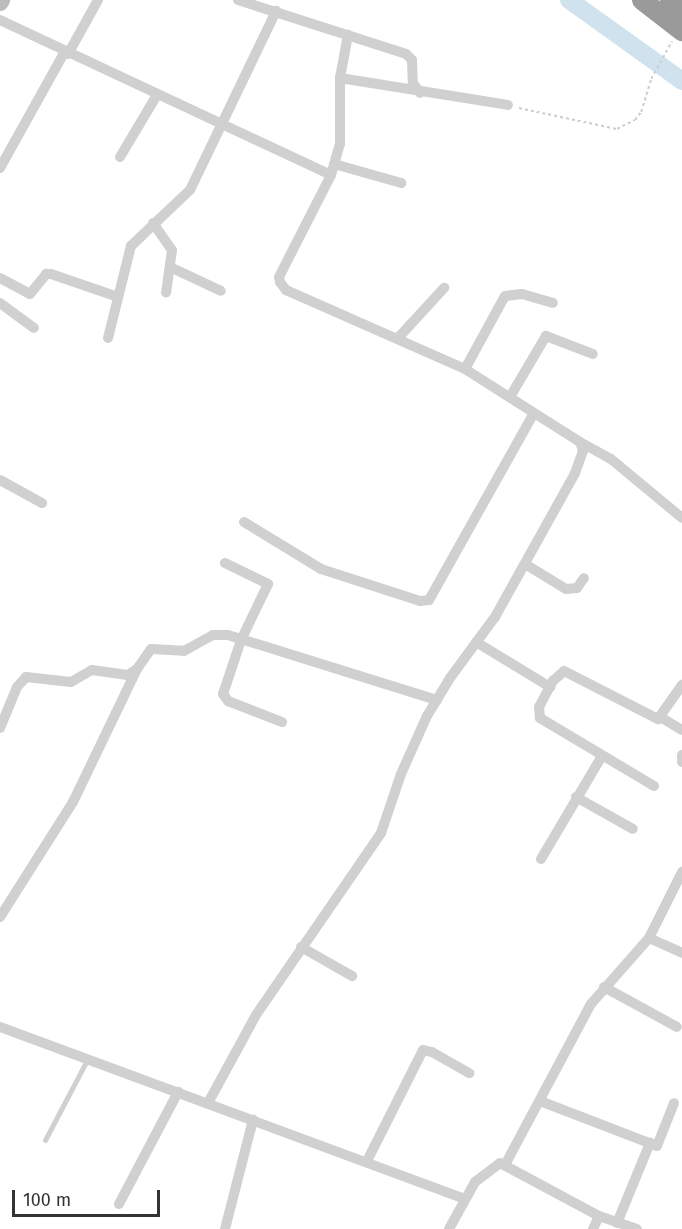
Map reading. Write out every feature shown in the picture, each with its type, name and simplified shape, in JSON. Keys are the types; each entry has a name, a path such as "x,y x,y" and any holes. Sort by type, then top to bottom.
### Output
{"highway":[{"path":"642,0 679,32"},
{"path":"670,0 682,9"}],"street":[{"path":"0,168 98,0"},
{"path":"238,0 410,56 413,83 420,93"},
{"path":"108,338 131,246 190,190 224,125 276,11"},
{"path":"0,20 66,54 224,125 332,170 401,183"},
{"path":"348,35 340,78 341,121 332,170 279,277 280,282 286,290 399,337 465,369 611,459 682,518"},
{"path":"340,78 420,93 508,105"},
{"path":"120,157 157,95"},
{"path":"153,223 171,247 166,293"},
{"path":"170,267 221,291"},
{"path":"0,278 30,294 46,274 51,274 118,297"},
{"path":"399,337 444,288"},
{"path":"465,369 505,296 522,294 553,303"},
{"path":"0,303 34,328"},
{"path":"510,397 546,336 593,354"},
{"path":"244,522 321,569 420,601 429,600 534,412"},
{"path":"208,1103 256,1015 381,833 401,774 437,700 525,564 581,460 580,442"},
{"path":"0,480 42,503"},
{"path":"225,563 268,584 242,640 223,694 228,701 282,722"},
{"path":"525,564 566,589 577,588 584,578"},
{"path":"0,917 73,802 137,669 155,647 184,651 213,636 242,640 437,700"},
{"path":"476,642 550,687"},
{"path":"0,728 17,687 26,677 71,682 92,670 128,675 137,669"},
{"path":"654,786 540,718 539,707 550,687 564,671 682,730"},
{"path":"662,718 682,685"},
{"path":"682,755 682,762"},
{"path":"541,859 602,756"},
{"path":"576,797 633,829"},
{"path":"449,1229 463,1198 490,1167 506,1162 591,1004 649,938 682,872"},
{"path":"649,938 682,953"},
{"path":"301,947 352,976"},
{"path":"604,987 677,1027"},
{"path":"0,1028 463,1198"},
{"path":"367,1161 423,1050 432,1052 469,1073"},
{"path":"119,1204 178,1092"},
{"path":"540,1101 657,1146 674,1103"},
{"path":"225,1229 253,1120"},
{"path":"617,1223 650,1143"},
{"path":"506,1162 599,1216 637,1229"},
{"path":"593,1229 599,1216"}],"lane":[{"path":"45,1140 87,1060"}],"path":[{"path":"508,105 617,129 641,112 651,79 679,32"}],"waterway":[{"path":"569,0 682,81"}]}
